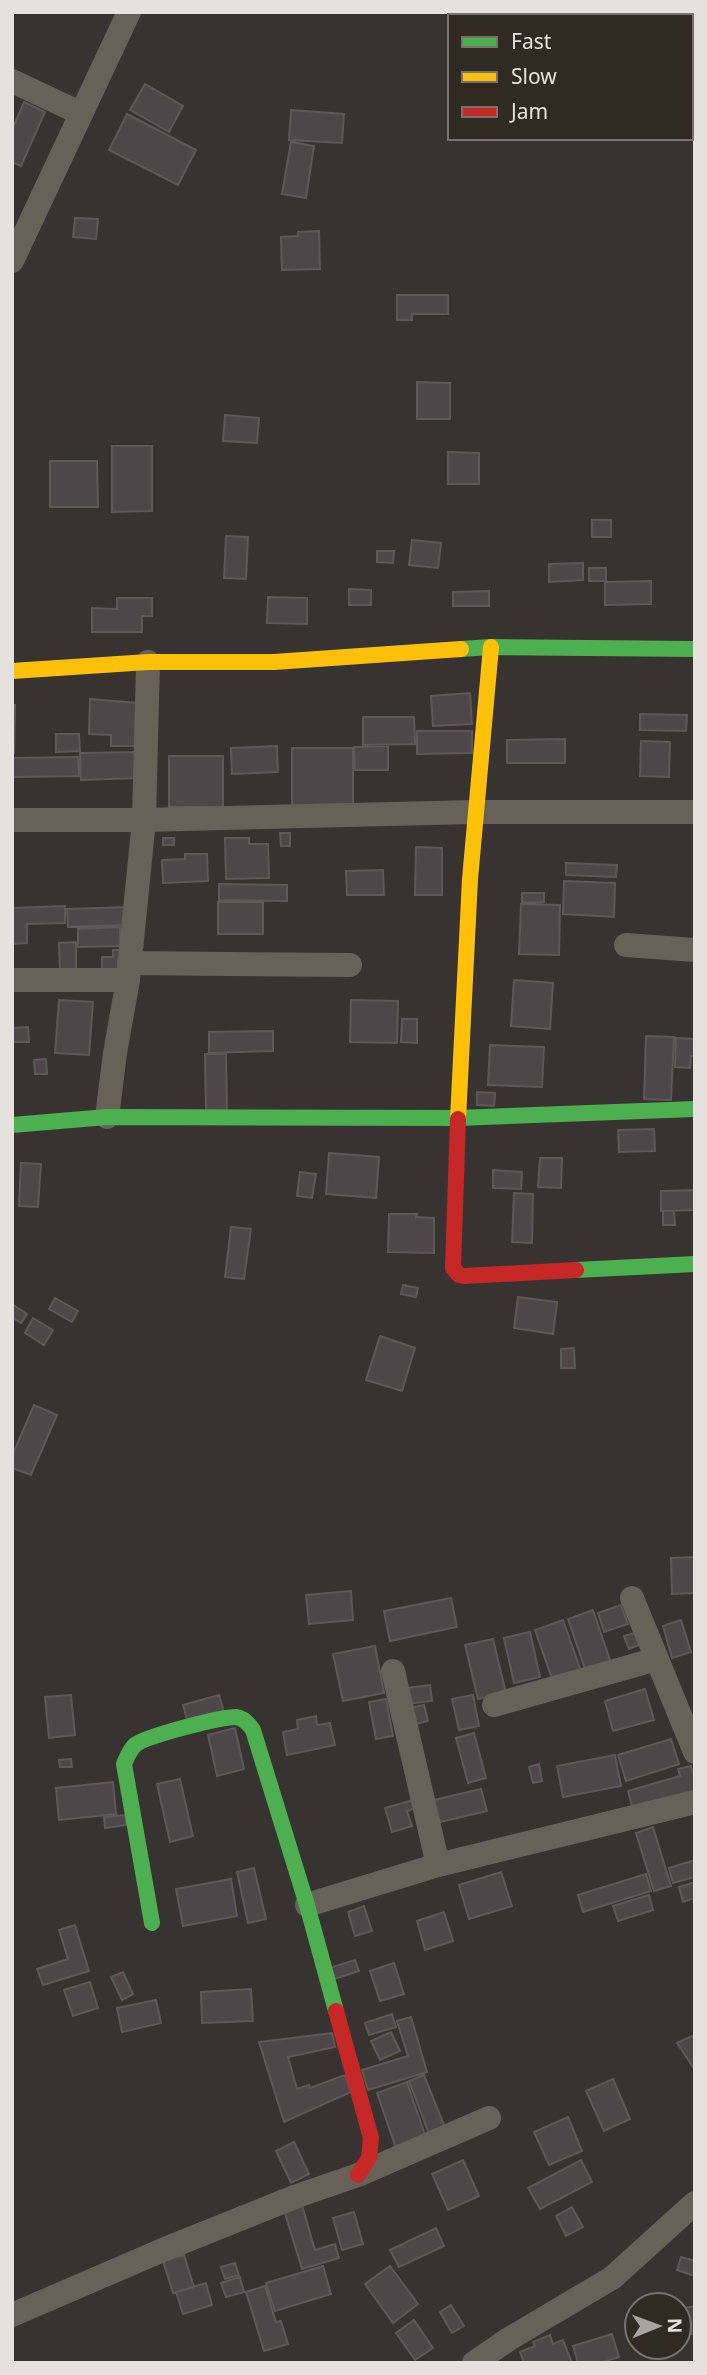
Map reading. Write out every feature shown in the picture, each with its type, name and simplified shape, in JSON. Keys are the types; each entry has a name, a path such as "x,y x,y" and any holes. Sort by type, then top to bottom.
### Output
{"street":[{"path":"12,261 129,12"},
{"path":"12,81 80,113"},
{"path":"491,647 474,812 453,1268 459,1275 695,1264"},
{"path":"12,671 148,662 274,662 491,647 695,649"},
{"path":"107,1117 129,971 144,820 148,662"},
{"path":"12,820 144,820 474,812 695,812"},
{"path":"626,945 695,950"},
{"path":"12,980 129,971 350,965"},
{"path":"12,1125 107,1117 458,1118 695,1109"},
{"path":"632,1598 695,1752"},
{"path":"494,1705 657,1659"},
{"path":"393,1671 438,1865"},
{"path":"152,1923 124,1764 128,1752 137,1743 193,1725 238,1717 247,1722 253,1730 307,1905 371,2138 371,2154 358,2175"},
{"path":"307,1905 438,1865 695,1802"},
{"path":"12,2315 165,2249 297,2196 358,2175 489,2118"},
{"path":"474,2363 612,2278 695,2203"}],"building":[{"path":"499,12 551,12 550,14"},
{"path":"145,84 183,106 169,132 130,110"},
{"path":"24,102 45,112 21,166 12,162 12,130"},
{"path":"291,110 344,114 342,143 289,140"},
{"path":"127,114 196,150 178,185 109,150"},
{"path":"291,142 314,146 306,198 282,194"},
{"path":"75,218 98,219 96,239 73,237"},
{"path":"319,231 320,269 282,270 281,237 298,236 298,232"},
{"path":"397,295 448,295 448,314 412,314 412,320 397,320"},
{"path":"417,382 450,383 450,419 417,419"},
{"path":"225,415 259,418 257,443 223,441"},
{"path":"112,446 152,446 152,511 112,512"},
{"path":"448,452 479,453 479,484 448,484"},
{"path":"50,461 97,461 98,507 50,507"},
{"path":"592,520 611,520 611,537 592,537"},
{"path":"226,536 248,537 246,579 224,578"},
{"path":"412,540 441,543 438,568 409,565"},
{"path":"377,551 394,551 393,563 377,562"},
{"path":"583,563 583,580 549,582 549,564"},
{"path":"589,568 606,568 606,581 589,581"},
{"path":"651,581 651,604 605,605 605,582"},
{"path":"349,589 371,590 371,605 349,605"},
{"path":"489,591 489,606 453,606 453,592"},
{"path":"268,597 307,598 307,624 267,623"},
{"path":"117,598 152,598 152,616 142,616 142,632 92,632 92,608 117,609"},
{"path":"470,693 472,724 433,726 431,696"},
{"path":"90,699 138,703 136,746 111,746 111,735 89,734"},
{"path":"12,705 15,705 14,753 12,753"},
{"path":"640,714 687,715 686,731 640,730"},
{"path":"363,717 414,717 415,744 363,745"},
{"path":"417,731 472,731 472,753 417,754"},
{"path":"56,734 79,734 80,751 56,752"},
{"path":"565,739 565,763 507,763 507,740"},
{"path":"641,741 670,742 669,777 640,776"},
{"path":"277,746 278,772 232,774 231,748"},
{"path":"388,746 388,770 355,770 354,747"},
{"path":"292,748 353,748 353,810 292,810"},
{"path":"139,752 140,778 81,780 80,753"},
{"path":"169,756 223,756 223,807 169,807"},
{"path":"78,757 79,776 12,777 12,758"},
{"path":"280,833 290,833 290,846 281,846"},
{"path":"163,838 174,838 174,845 163,845"},
{"path":"225,838 249,838 249,844 268,844 269,878 226,879"},
{"path":"416,847 442,848 442,895 415,895"},
{"path":"185,854 207,854 208,881 163,883 162,860 185,859"},
{"path":"566,863 617,865 616,877 566,875"},
{"path":"383,870 384,895 347,895 346,871"},
{"path":"564,881 615,883 614,917 563,914"},
{"path":"219,884 287,885 287,901 219,900"},
{"path":"522,893 544,893 544,902 522,903"},
{"path":"218,902 263,902 263,934 218,934"},
{"path":"521,904 560,905 559,955 519,954"},
{"path":"65,906 65,923 27,924 27,943 12,944 12,908"},
{"path":"129,907 130,925 68,927 67,909"},
{"path":"120,927 120,946 78,947 78,929"},
{"path":"76,942 76,969 60,970 59,943"},
{"path":"113,950 127,950 127,970 102,971 102,957 113,957"},
{"path":"514,980 553,983 550,1029 511,1026"},
{"path":"59,1000 93,1002 89,1055 55,1053"},
{"path":"351,1000 398,1001 397,1043 350,1042"},
{"path":"402,1019 417,1019 417,1043 401,1042"},
{"path":"28,1027 29,1042 12,1042 12,1028"},
{"path":"273,1031 273,1051 209,1053 209,1032"},
{"path":"646,1036 674,1037 671,1100 644,1099"},
{"path":"676,1038 695,1039 695,1056 691,1056 690,1068 675,1067"},
{"path":"490,1045 544,1047 542,1087 488,1085"},
{"path":"205,1054 226,1054 227,1114 206,1114"},
{"path":"46,1059 47,1074 35,1074 34,1060"},
{"path":"477,1092 495,1093 494,1106 477,1105"},
{"path":"654,1129 655,1151 619,1152 618,1130"},
{"path":"329,1153 379,1157 376,1198 326,1194"},
{"path":"540,1158 562,1158 561,1188 538,1187"},
{"path":"21,1163 41,1164 38,1207 19,1206"},
{"path":"493,1170 522,1172 521,1189 493,1188"},
{"path":"300,1172 316,1174 312,1198 297,1196"},
{"path":"695,1190 695,1210 661,1211 661,1191"},
{"path":"514,1193 533,1194 532,1243 512,1242"},
{"path":"663,1211 674,1211 675,1225 663,1225"},
{"path":"389,1214 417,1214 416,1217 434,1218 434,1253 388,1252"},
{"path":"231,1227 251,1229 244,1279 225,1277"},
{"path":"403,1285 418,1288 416,1297 401,1294"},
{"path":"518,1297 557,1302 553,1334 514,1328"},
{"path":"55,1298 78,1311 72,1322 49,1309"},
{"path":"12,1304 27,1314 21,1323 12,1317"},
{"path":"33,1318 53,1330 44,1345 25,1333"},
{"path":"380,1336 415,1348 402,1391 366,1380"},
{"path":"574,1348 575,1368 561,1368 561,1349"},
{"path":"34,1405 57,1415 31,1475 12,1468 12,1456"},
{"path":"695,1557 695,1593 672,1594 671,1558"},
{"path":"351,1591 353,1620 309,1624 306,1595"},
{"path":"451,1598 457,1627 390,1641 384,1611"},
{"path":"621,1605 628,1624 604,1632 598,1613"},
{"path":"593,1610 612,1666 587,1675 568,1619"},
{"path":"563,1620 583,1677 555,1687 535,1630"},
{"path":"681,1620 691,1652 672,1658 663,1626"},
{"path":"530,1632 540,1677 514,1683 504,1638"},
{"path":"635,1633 639,1645 629,1649 624,1636"},
{"path":"493,1639 506,1693 478,1699 465,1645"},
{"path":"375,1646 384,1693 343,1701 333,1654"},
{"path":"430,1685 432,1701 407,1704 405,1688"},
{"path":"645,1689 654,1720 613,1731 605,1701"},
{"path":"71,1695 75,1735 49,1738 45,1697"},
{"path":"219,1695 224,1712 188,1723 183,1705"},
{"path":"473,1695 479,1726 459,1730 452,1699"},
{"path":"386,1699 393,1736 376,1739 369,1702"},
{"path":"424,1705 428,1721 412,1725 409,1708"},
{"path":"316,1716 317,1725 330,1723 335,1745 287,1755 283,1732 298,1729 297,1720"},
{"path":"235,1728 244,1769 217,1776 208,1735"},
{"path":"474,1733 486,1778 468,1783 456,1738"},
{"path":"671,1739 679,1764 626,1781 618,1755"},
{"path":"615,1755 621,1786 563,1797 557,1766"},
{"path":"71,1759 72,1767 60,1767 59,1760"},
{"path":"539,1764 542,1781 533,1783 529,1767"},
{"path":"691,1766 695,1780 695,1796 634,1813 628,1791 680,1776 678,1769"},
{"path":"180,1779 193,1836 170,1842 157,1784"},
{"path":"113,1782 116,1814 59,1820 56,1788"},
{"path":"481,1789 487,1811 440,1822 434,1800"},
{"path":"417,1799 419,1807 407,1811 412,1826 392,1832 385,1808"},
{"path":"125,1815 126,1825 105,1828 104,1817"},
{"path":"653,1827 671,1886 654,1891 636,1833"},
{"path":"695,1860 695,1877 673,1883 669,1868"},
{"path":"254,1868 266,1919 248,1923 237,1872"},
{"path":"501,1872 512,1906 469,1919 459,1885"},
{"path":"646,1874 651,1891 583,1912 578,1895"},
{"path":"231,1879 237,1916 183,1926 176,1889"},
{"path":"695,1882 695,1898 683,1902 679,1887"},
{"path":"649,1895 653,1910 618,1921 613,1906"},
{"path":"364,1906 372,1931 355,1936 348,1912"},
{"path":"444,1912 453,1941 425,1950 417,1921"},
{"path":"75,1925 89,1971 43,1985 37,1969 68,1959 59,1930"},
{"path":"355,1960 359,1971 334,1979 330,1968"},
{"path":"394,1963 404,1994 380,2001 370,1971"},
{"path":"123,1972 133,1994 122,2000 111,1977"},
{"path":"90,1982 98,2008 73,2016 64,1990"},
{"path":"251,1989 253,2021 202,2023 201,1992"},
{"path":"156,2000 161,2023 122,2032 117,2008"},
{"path":"392,2014 396,2027 369,2035 365,2023"},
{"path":"411,2017 427,2072 368,2090 362,2070 408,2056 397,2021"},
{"path":"391,2032 400,2051 380,2060 371,2041"},
{"path":"332,2033 335,2047 288,2057 297,2089 309,2085 310,2088 345,2075 351,2092 284,2122 259,2042"},
{"path":"692,2036 695,2040 695,2070 677,2043"},
{"path":"424,2075 448,2135 432,2142 409,2081"},
{"path":"613,2079 630,2119 604,2131 586,2091"},
{"path":"407,2082 427,2141 397,2151 377,2093"},
{"path":"568,2117 582,2151 549,2165 534,2132"},
{"path":"294,2142 309,2174 291,2183 276,2151"},
{"path":"463,2160 479,2196 448,2210 432,2174"},
{"path":"581,2160 592,2182 540,2209 528,2188"},
{"path":"302,2205 315,2250 335,2244 339,2258 302,2269 284,2210"},
{"path":"572,2207 583,2227 566,2236 556,2216"},
{"path":"354,2212 363,2244 342,2250 333,2218"},
{"path":"436,2228 444,2246 399,2267 390,2250"},
{"path":"184,2255 194,2287 173,2293 163,2261"},
{"path":"681,2257 695,2261 695,2276 677,2270"},
{"path":"235,2263 239,2275 225,2279 221,2267"},
{"path":"323,2266 331,2294 275,2311 266,2283"},
{"path":"390,2266 418,2304 393,2323 365,2284"},
{"path":"240,2277 244,2292 226,2297 221,2283"},
{"path":"206,2283 212,2305 183,2314 176,2292"},
{"path":"265,2286 276,2322 281,2321 288,2344 264,2351 246,2292"},
{"path":"451,2305 464,2326 452,2333 440,2312"},
{"path":"695,2306 695,2334 693,2334"},
{"path":"414,2320 433,2348 415,2360 396,2333"},
{"path":"612,2334 619,2357 600,2363 578,2363 573,2346"},
{"path":"550,2335 553,2344 563,2340 572,2363 524,2363 520,2352 535,2346 533,2342"}],"traffic: fast":[{"path":"461,649 695,649"},
{"path":"12,1125 107,1117 458,1118 695,1109"},
{"path":"576,1270 695,1264"},
{"path":"152,1923 124,1764 126,1759 135,1745 153,1737 215,1720 236,1717 241,1719 253,1730 307,1905 336,2011"}],"traffic: slow":[{"path":"458,1119 470,879 491,647"},
{"path":"12,671 148,662 274,662 461,649"}],"traffic: jam":[{"path":"458,1119 453,1268 459,1275 464,1276 576,1270"},
{"path":"336,2011 371,2138 369,2158 358,2175"}]}
